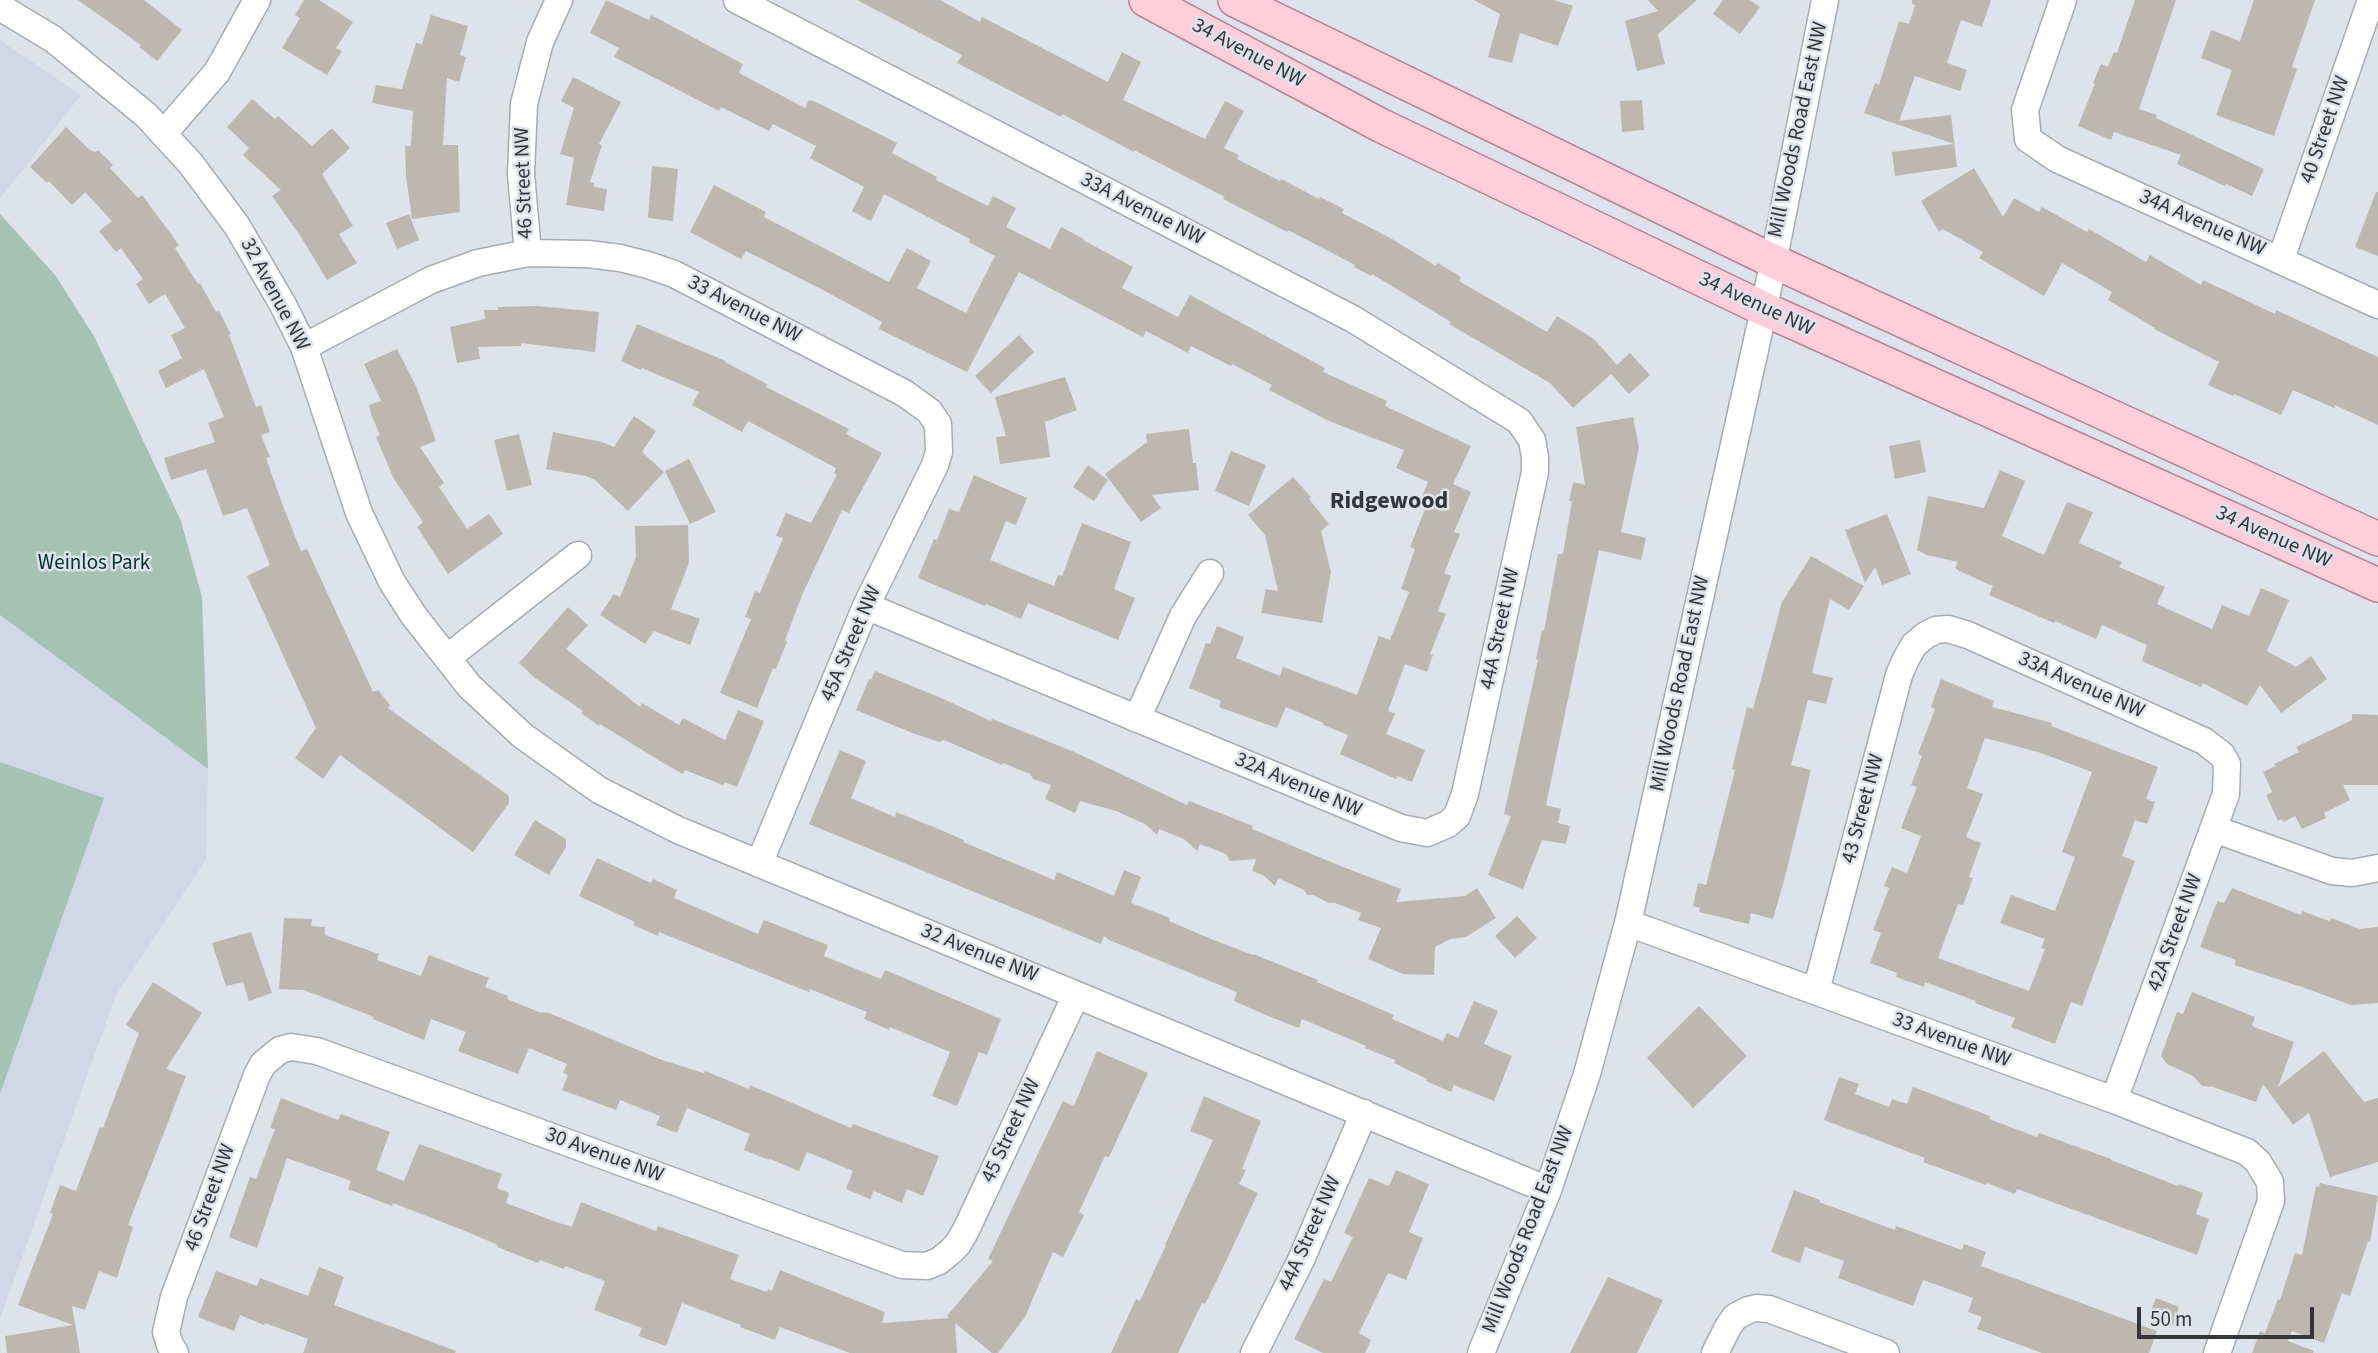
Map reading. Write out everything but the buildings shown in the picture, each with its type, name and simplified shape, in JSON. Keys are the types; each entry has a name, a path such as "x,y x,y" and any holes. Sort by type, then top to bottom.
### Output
{"main road":[{"name":"34 Avenue NW","path":"1146,0 1380,125 1764,309 2378,585"},
{"name":"34 Avenue NW","path":"1235,0 1773,261 2378,539"}],"street":[{"path":"164,133 217,72 257,0"},
{"name":"46 Street NW","path":"304,347 431,280 478,263 528,253 521,174 524,104 540,42 559,0"},
{"name":"33A Avenue NW","path":"737,0 1353,319 1519,421 1532,440"},
{"name":"Mill Woods Road East NW","path":"1481,1353 1548,1190 1587,1074 1628,923 1764,309 1825,0"},
{"name":"34A Avenue NW","path":"2063,0 2025,110 2028,139 2057,159 2378,305"},
{"name":"40 Street NW","path":"2281,259 2371,0"},
{"name":"32 Avenue NW","path":"0,7 53,39 119,92 164,133 237,226 304,347 344,474 377,554 414,616 470,687 523,736 599,790 668,825 1548,1190"},
{"name":"33 Avenue NW","path":"528,253 588,254 620,258 674,274 904,393 929,411 938,424"},
{"name":"45A Street NW","path":"759,864 866,606 935,465 939,444 938,424"},
{"name":"44A Street NW","path":"1457,816 1465,794 1535,472 1532,440"},
{"path":"447,658 578,555"},
{"path":"1138,719 1182,616 1210,573"},
{"name":"32A Avenue NW","path":"866,606 1401,828 1427,833 1448,824 1457,816"},
{"name":"33A Avenue NW","path":"1926,635 1936,630 1948,629 1968,635 2204,741 2222,755 2227,764"},
{"name":"43 Street NW","path":"1816,992 1899,675 1910,652 1926,635"},
{"name":"42A Street NW","path":"2114,1100 2226,794 2227,764"},
{"path":"2214,829 2332,871 2352,873 2378,867"},
{"name":"33 Avenue NW","path":"1628,923 2114,1100 2247,1152 2265,1172 2272,1191 2271,1201 2217,1353"},
{"name":"45 Street NW","path":"939,1261 958,1244 1076,995"},
{"name":"30 Avenue NW","path":"271,1056 291,1047 317,1051 902,1265 927,1266 939,1261"},
{"name":"46 Street NW","path":"173,1349 166,1332 174,1297 257,1075 271,1056"},
{"name":"44A Street NW","path":"1254,1353 1301,1260 1364,1113"},
{"path":"1715,1353 1735,1317 1756,1308 1769,1310 1886,1353"}],"shaded area":[{"path":"0,40 81,95 0,199"},
{"path":"0,615 208,769 206,860 116,995 0,1319"}],"green space":[{"name":"Weinlos Park","path":"0,214 56,276 95,338 181,521 202,597 208,769 0,615"},
{"path":"0,762 104,798 0,1094"}],"district":[{"name":"Ridgewood","path":"1389,503"}]}
